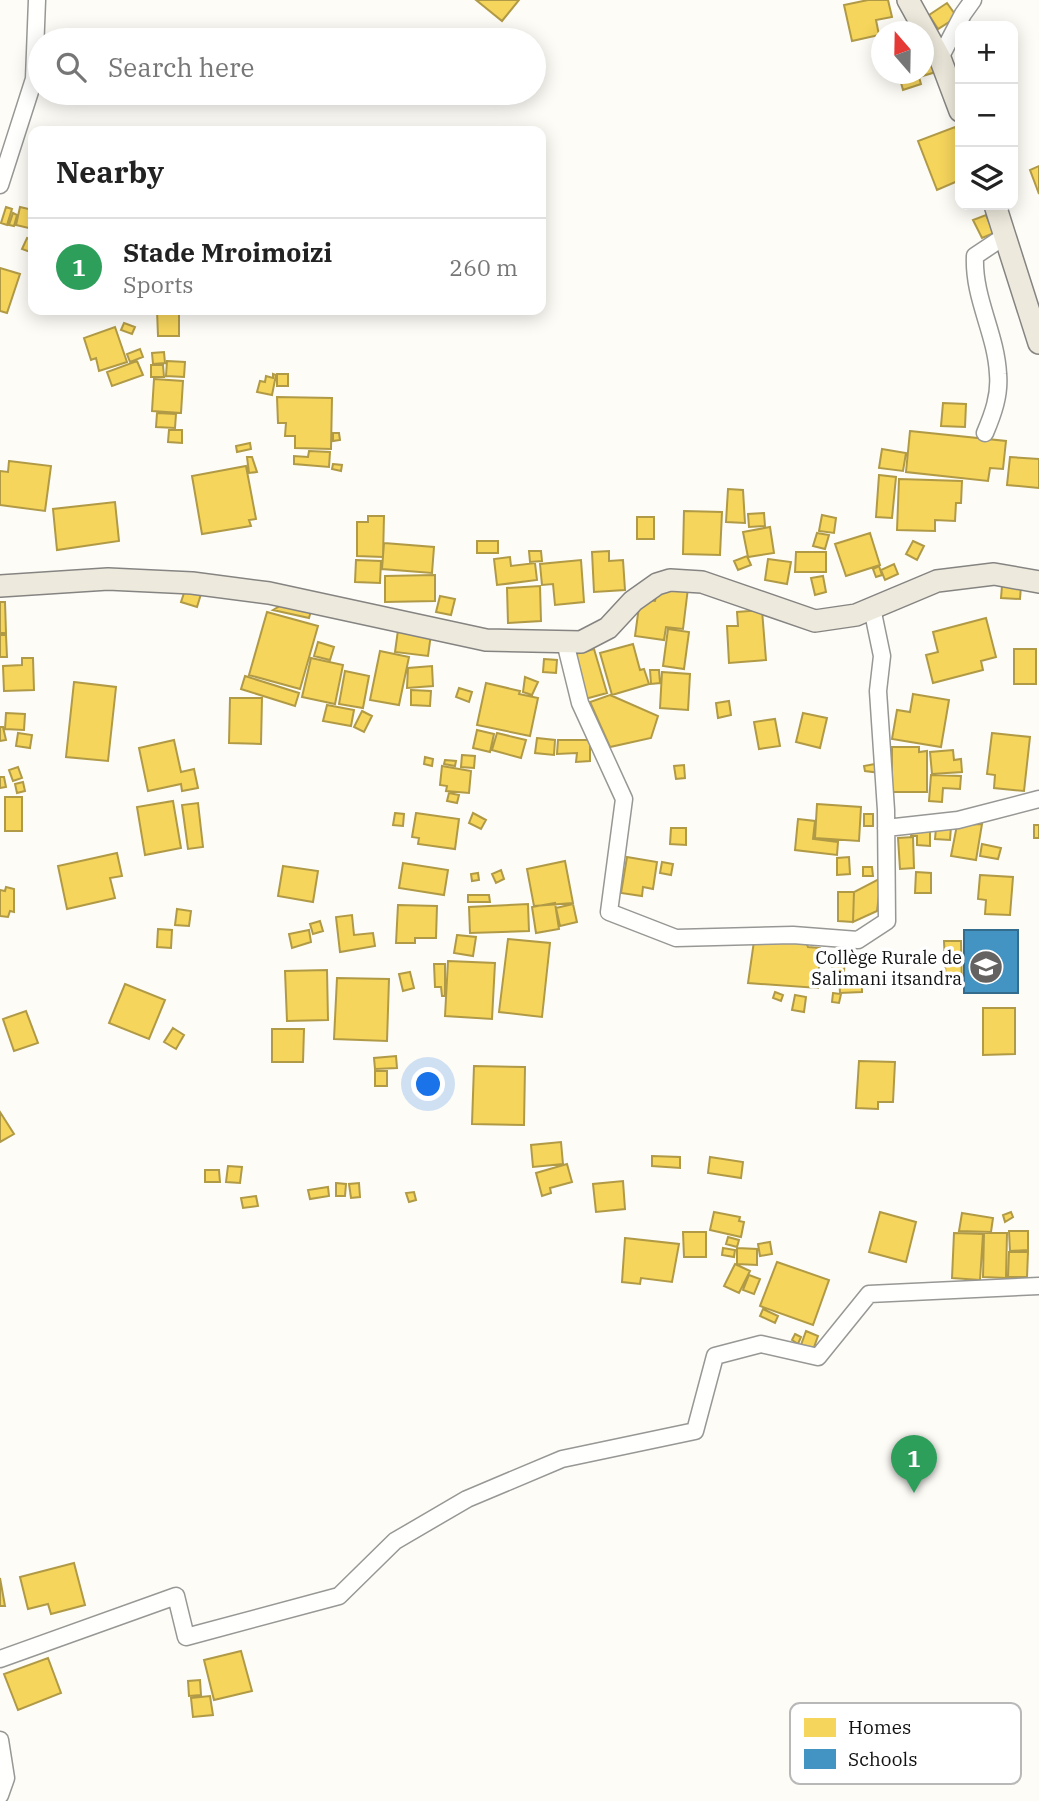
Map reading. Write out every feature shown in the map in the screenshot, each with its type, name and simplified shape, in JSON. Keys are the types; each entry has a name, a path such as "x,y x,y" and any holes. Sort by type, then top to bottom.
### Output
{"main road":[{"path":"908,0 940,58 955,98"},
{"path":"997,210 1039,343"},
{"path":"0,586 108,579 192,583 269,593 486,640 581,642 608,628 633,601 657,584 670,580 702,582 814,621 856,615 937,581 994,573 1039,582"}],"street":[{"path":"36,28 37,0"},
{"path":"940,58 963,14 974,0"},
{"path":"0,185 28,98"},
{"path":"985,433 996,408 998,373 974,279 975,256 1005,236"},
{"path":"565,642 580,703 624,799 609,912 676,938 793,936 858,940 887,921 886,828 878,691 882,656 872,608"},
{"path":"886,828 958,820 1039,799"},
{"path":"0,1659 176,1596 186,1637 340,1595 395,1541 467,1499 562,1459 695,1431 715,1356 761,1344 818,1357 869,1294 1039,1286"},
{"path":"0,1740 6,1778 0,1795"}],"building: Homes":[{"path":"476,0 519,0 502,21"},
{"path":"868,0 888,0 892,17 871,21 871,37 852,41 844,5"},
{"path":"947,3 957,17 938,29 929,15"},
{"path":"901,84 921,84 903,90"},
{"path":"955,127 955,182 937,190 918,141"},
{"path":"1039,166 1039,194 1030,170"},
{"path":"6,207 12,209 7,225 1,223"},
{"path":"20,207 28,209 28,228 16,225"},
{"path":"13,213 17,215 14,226 9,225"},
{"path":"986,215 994,233 982,238 973,220"},
{"path":"27,238 28,238 28,251 22,249"},
{"path":"0,268 20,274 7,313 0,311"},
{"path":"157,315 179,315 179,336 158,336"},
{"path":"124,323 135,327 132,334 121,330"},
{"path":"115,327 127,362 99,371 96,358 91,360 84,338"},
{"path":"140,349 143,357 130,362 127,354"},
{"path":"164,352 165,363 153,364 152,353"},
{"path":"137,361 143,375 112,386 107,372"},
{"path":"167,361 185,362 184,377 166,376"},
{"path":"151,365 163,365 164,377 151,377"},
{"path":"273,374 276,375 272,395 257,392 260,381 265,382 266,376 273,378"},
{"path":"277,374 288,374 288,386 277,386"},
{"path":"154,379 183,381 181,413 152,411"},
{"path":"277,397 332,398 331,449 295,448 295,436 285,436 286,423 278,423"},
{"path":"943,403 966,404 965,427 941,426"},
{"path":"157,413 176,414 175,428 156,427"},
{"path":"169,430 182,430 182,443 168,442"},
{"path":"910,431 1006,441 1003,469 990,468 988,481 906,472"},
{"path":"333,433 339,433 340,440 333,441"},
{"path":"250,443 251,449 237,452 236,446"},
{"path":"882,449 906,453 903,471 879,468"},
{"path":"309,451 330,452 329,467 294,464 294,456 308,457"},
{"path":"247,457 252,457 257,472 249,473"},
{"path":"1010,457 1039,459 1039,488 1007,485"},
{"path":"9,461 51,466 45,511 0,505 0,471 8,472"},
{"path":"333,464 342,465 341,471 332,469"},
{"path":"246,466 256,519 249,520 251,526 202,534 192,476"},
{"path":"879,475 896,477 892,518 876,517"},
{"path":"899,479 962,481 961,503 956,503 955,521 935,520 935,531 897,530"},
{"path":"728,489 743,490 745,523 726,522"},
{"path":"115,502 119,541 57,550 53,509"},
{"path":"684,511 722,512 720,555 683,554"},
{"path":"764,513 765,526 749,527 748,514"},
{"path":"822,515 836,518 834,533 819,531"},
{"path":"368,516 384,516 383,557 357,556 357,522 368,522"},
{"path":"637,517 654,517 654,539 637,539"},
{"path":"770,527 774,553 748,557 743,532"},
{"path":"817,533 829,535 825,549 813,546"},
{"path":"870,533 880,565 846,576 835,544"},
{"path":"477,541 498,541 498,553 477,553"},
{"path":"913,541 924,546 917,560 906,554"},
{"path":"384,543 434,547 432,573 382,569"},
{"path":"529,551 541,551 542,561 530,562"},
{"path":"609,551 609,561 623,560 625,590 594,592 592,552"},
{"path":"796,552 826,552 826,572 795,572"},
{"path":"747,556 751,565 738,570 734,561"},
{"path":"510,557 511,566 535,563 537,580 497,585 494,559"},
{"path":"768,559 791,562 787,584 765,580"},
{"path":"356,560 381,561 380,583 355,582"},
{"path":"581,560 584,602 555,605 553,584 542,585 540,564"},
{"path":"894,564 898,574 885,580 881,570"},
{"path":"879,566 882,575 876,577 873,569"},
{"path":"435,575 435,601 385,602 385,576"},
{"path":"823,576 826,592 815,595 811,578"},
{"path":"540,586 541,621 508,623 507,588"},
{"path":"658,586 688,588 683,629 666,627 664,640 635,636 640,599 655,601"},
{"path":"1002,586 1021,586 1020,599 1001,598"},
{"path":"185,590 201,594 197,607 181,602"},
{"path":"440,596 455,599 451,615 436,612"},
{"path":"275,599 312,607 309,618 273,610 278,607"},
{"path":"0,602 5,602 6,633 0,633"},
{"path":"762,610 766,660 729,663 727,626 738,626 737,612"},
{"path":"267,612 318,626 300,689 249,675"},
{"path":"986,618 996,657 981,661 983,670 933,683 926,655 938,652 933,632"},
{"path":"668,629 689,632 684,669 663,666"},
{"path":"398,630 431,634 428,656 395,652"},
{"path":"0,635 6,635 7,657 0,657"},
{"path":"318,642 334,647 330,660 314,656"},
{"path":"633,644 640,670 644,669 649,684 612,695 600,653"},
{"path":"594,649 607,693 585,699 572,655"},
{"path":"1014,649 1036,649 1036,684 1014,684"},
{"path":"380,651 409,657 399,705 370,700"},
{"path":"22,658 33,658 34,690 4,691 3,666 22,665"},
{"path":"311,658 343,665 335,704 302,697"},
{"path":"544,659 557,660 556,673 543,672"},
{"path":"432,666 433,686 407,688 408,668"},
{"path":"650,670 659,670 660,683 651,684"},
{"path":"345,671 369,676 363,708 339,704"},
{"path":"662,672 690,674 688,710 660,708"},
{"path":"245,676 299,693 295,706 241,689"},
{"path":"525,677 538,682 532,695 523,692"},
{"path":"74,682 116,687 108,761 66,757"},
{"path":"486,683 538,698 530,736 477,725"},
{"path":"459,688 472,692 469,702 456,697"},
{"path":"411,690 431,691 430,706 411,705"},
{"path":"913,694 949,700 941,747 892,739 897,710 910,712"},
{"path":"610,695 658,716 651,738 610,747 590,702"},
{"path":"230,698 262,698 261,744 229,743"},
{"path":"729,701 731,715 718,718 716,703"},
{"path":"327,705 354,710 351,726 323,721"},
{"path":"362,711 372,716 364,732 354,727"},
{"path":"6,713 25,714 24,730 5,729"},
{"path":"803,713 827,718 820,748 796,742"},
{"path":"775,719 780,746 759,749 754,722"},
{"path":"0,727 3,727 6,740 0,741"},
{"path":"477,730 494,734 490,752 473,748"},
{"path":"18,733 32,735 30,748 16,746"},
{"path":"497,733 526,740 521,758 492,750"},
{"path":"992,733 1030,737 1024,791 994,788 995,775 987,774"},
{"path":"537,738 555,740 554,755 535,753"},
{"path":"174,740 181,772 194,769 198,788 182,791 181,784 148,791 139,748"},
{"path":"558,740 590,740 590,761 576,762 577,753 557,754"},
{"path":"892,747 919,747 919,752 927,751 927,792 892,792"},
{"path":"953,750 954,760 961,759 962,772 932,774 930,752"},
{"path":"462,755 475,756 474,768 461,767"},
{"path":"425,757 433,759 432,766 424,764"},
{"path":"445,760 456,761 455,766 444,764"},
{"path":"880,763 881,773 865,771 864,766"},
{"path":"684,765 685,778 676,779 674,766"},
{"path":"442,766 471,771 469,793 446,791 447,786 440,785"},
{"path":"18,767 22,778 13,781 9,770"},
{"path":"931,775 961,776 960,789 943,788 942,802 929,801"},
{"path":"0,777 4,777 6,787 0,788"},
{"path":"23,782 25,791 17,793 15,784"},
{"path":"449,793 459,795 457,803 447,801"},
{"path":"5,797 22,797 22,831 5,831"},
{"path":"173,801 181,848 145,855 137,807"},
{"path":"198,803 203,847 188,849 182,805"},
{"path":"817,804 861,807 859,841 815,838"},
{"path":"395,813 404,814 403,826 393,825"},
{"path":"416,813 459,819 455,849 418,844 419,838 412,837"},
{"path":"473,813 486,820 481,829 469,823"},
{"path":"864,814 873,814 873,826 864,826"},
{"path":"798,819 815,821 813,839 838,842 837,855 795,850"},
{"path":"982,824 976,860 951,856 957,825"},
{"path":"1034,825 1039,825 1039,838 1034,838"},
{"path":"951,827 950,840 935,839 936,828"},
{"path":"671,828 686,828 686,845 670,844"},
{"path":"912,831 930,831 930,846 917,845 917,836 911,836"},
{"path":"913,837 914,868 900,869 898,838"},
{"path":"982,844 1001,848 998,859 980,856"},
{"path":"117,853 122,876 110,878 115,898 67,909 58,866"},
{"path":"627,857 657,862 653,889 643,887 642,896 621,893"},
{"path":"849,857 850,874 837,875 837,858"},
{"path":"565,861 573,903 534,906 527,869"},
{"path":"662,862 673,864 671,875 660,873"},
{"path":"403,863 448,870 444,895 399,888"},
{"path":"283,866 318,871 313,902 278,896"},
{"path":"863,867 872,867 873,876 863,876"},
{"path":"501,870 504,879 496,883 492,874"},
{"path":"916,872 931,873 931,893 915,893"},
{"path":"478,873 479,880 472,881 471,874"},
{"path":"980,875 1013,877 1010,915 985,914 986,900 978,899"},
{"path":"881,878 877,911 853,922 854,892"},
{"path":"6,887 14,889 14,912 10,911 8,917 0,916 0,890 5,891"},
{"path":"838,892 854,892 853,922 838,921"},
{"path":"468,895 489,895 490,902 468,902"},
{"path":"555,903 559,929 536,933 532,907"},
{"path":"528,904 529,931 470,933 469,907"},
{"path":"573,904 577,922 560,926 556,908"},
{"path":"398,905 437,906 436,938 415,938 415,943 396,943"},
{"path":"177,909 191,911 189,926 175,925"},
{"path":"352,915 354,935 373,933 375,946 340,952 336,917"},
{"path":"320,921 323,931 313,934 310,924"},
{"path":"158,929 172,930 171,948 157,947"},
{"path":"309,930 311,942 292,948 289,934"},
{"path":"457,935 476,937 473,956 454,953"},
{"path":"508,939 550,943 542,1017 499,1012"},
{"path":"805,940 808,947 820,948 818,988 748,983 754,941"},
{"path":"944,941 961,941 962,985 946,986"},
{"path":"833,957 845,958 844,972 832,971"},
{"path":"448,961 495,963 492,1019 445,1016"},
{"path":"434,964 445,964 445,996 442,996 441,987 435,987"},
{"path":"327,970 328,1020 287,1021 285,971"},
{"path":"410,972 414,988 403,991 399,974"},
{"path":"839,974 862,974 862,992 840,993"},
{"path":"337,978 389,979 387,1041 334,1039"},
{"path":"125,984 165,1000 149,1039 109,1023"},
{"path":"775,992 783,995 781,1001 773,998"},
{"path":"833,993 841,994 839,1003 832,1002"},
{"path":"795,995 806,997 804,1012 792,1010"},
{"path":"983,1008 1015,1008 1015,1054 983,1055"},
{"path":"26,1011 38,1043 14,1051 3,1019"},
{"path":"173,1028 184,1035 176,1049 164,1042"},
{"path":"272,1029 304,1029 303,1062 272,1062"},
{"path":"396,1056 397,1068 375,1069 374,1058"},
{"path":"859,1061 895,1062 893,1102 878,1102 878,1109 856,1108"},
{"path":"474,1066 525,1067 524,1125 472,1124"},
{"path":"375,1071 387,1071 387,1086 375,1086"},
{"path":"0,1112 14,1134 0,1142"},
{"path":"561,1142 563,1164 533,1167 531,1145"},
{"path":"652,1156 680,1157 680,1168 652,1166"},
{"path":"710,1157 743,1162 741,1178 708,1173"},
{"path":"567,1164 572,1182 550,1188 551,1193 542,1196 536,1173"},
{"path":"228,1166 242,1167 240,1183 226,1182"},
{"path":"205,1170 219,1170 220,1182 205,1182"},
{"path":"623,1181 625,1209 596,1212 593,1184"},
{"path":"336,1183 346,1184 345,1196 336,1196"},
{"path":"359,1183 360,1197 351,1198 349,1184"},
{"path":"328,1187 329,1196 310,1199 308,1190"},
{"path":"414,1192 416,1200 409,1202 406,1193"},
{"path":"256,1196 258,1206 243,1208 241,1198"},
{"path":"714,1212 740,1217 739,1221 744,1222 741,1237 710,1230"},
{"path":"880,1212 916,1222 906,1262 869,1252"},
{"path":"1011,1212 1013,1217 1005,1222 1003,1215"},
{"path":"962,1213 993,1218 991,1232 959,1231"},
{"path":"1009,1231 1028,1231 1028,1250 1010,1251"},
{"path":"683,1232 706,1232 706,1257 684,1257"},
{"path":"954,1233 983,1234 980,1280 952,1278"},
{"path":"984,1233 1007,1233 1006,1278 983,1277"},
{"path":"728,1237 739,1240 737,1247 726,1244"},
{"path":"625,1238 679,1244 672,1282 641,1278 640,1284 622,1282"},
{"path":"770,1242 772,1254 760,1256 758,1244"},
{"path":"723,1248 735,1250 734,1257 722,1255"},
{"path":"737,1248 757,1249 757,1265 737,1264"},
{"path":"1009,1252 1028,1252 1027,1277 1008,1277"},
{"path":"777,1262 829,1280 813,1325 760,1306"},
{"path":"735,1264 750,1271 739,1293 724,1286"},
{"path":"749,1275 760,1279 754,1294 743,1290"},
{"path":"763,1309 778,1316 775,1323 760,1316"},
{"path":"806,1331 818,1336 813,1350 801,1345"},
{"path":"795,1334 801,1337 798,1344 792,1340"},
{"path":"74,1563 85,1605 51,1614 48,1604 28,1609 20,1577"},
{"path":"0,1578 5,1606 0,1606"},
{"path":"241,1651 252,1691 214,1700 204,1660"},
{"path":"48,1658 61,1693 18,1710 4,1674"},
{"path":"200,1680 201,1695 189,1696 188,1681"},
{"path":"210,1696 213,1715 193,1717 191,1698"}],"building: Schools":[{"path":"964,930 1018,930 1018,993 964,993"}],"place":[{"name":"Collège Rurale de Salimani itsandra","path":"986,967"},
{"name":"Stade Mroimoizi","path":"914,1493"}]}
